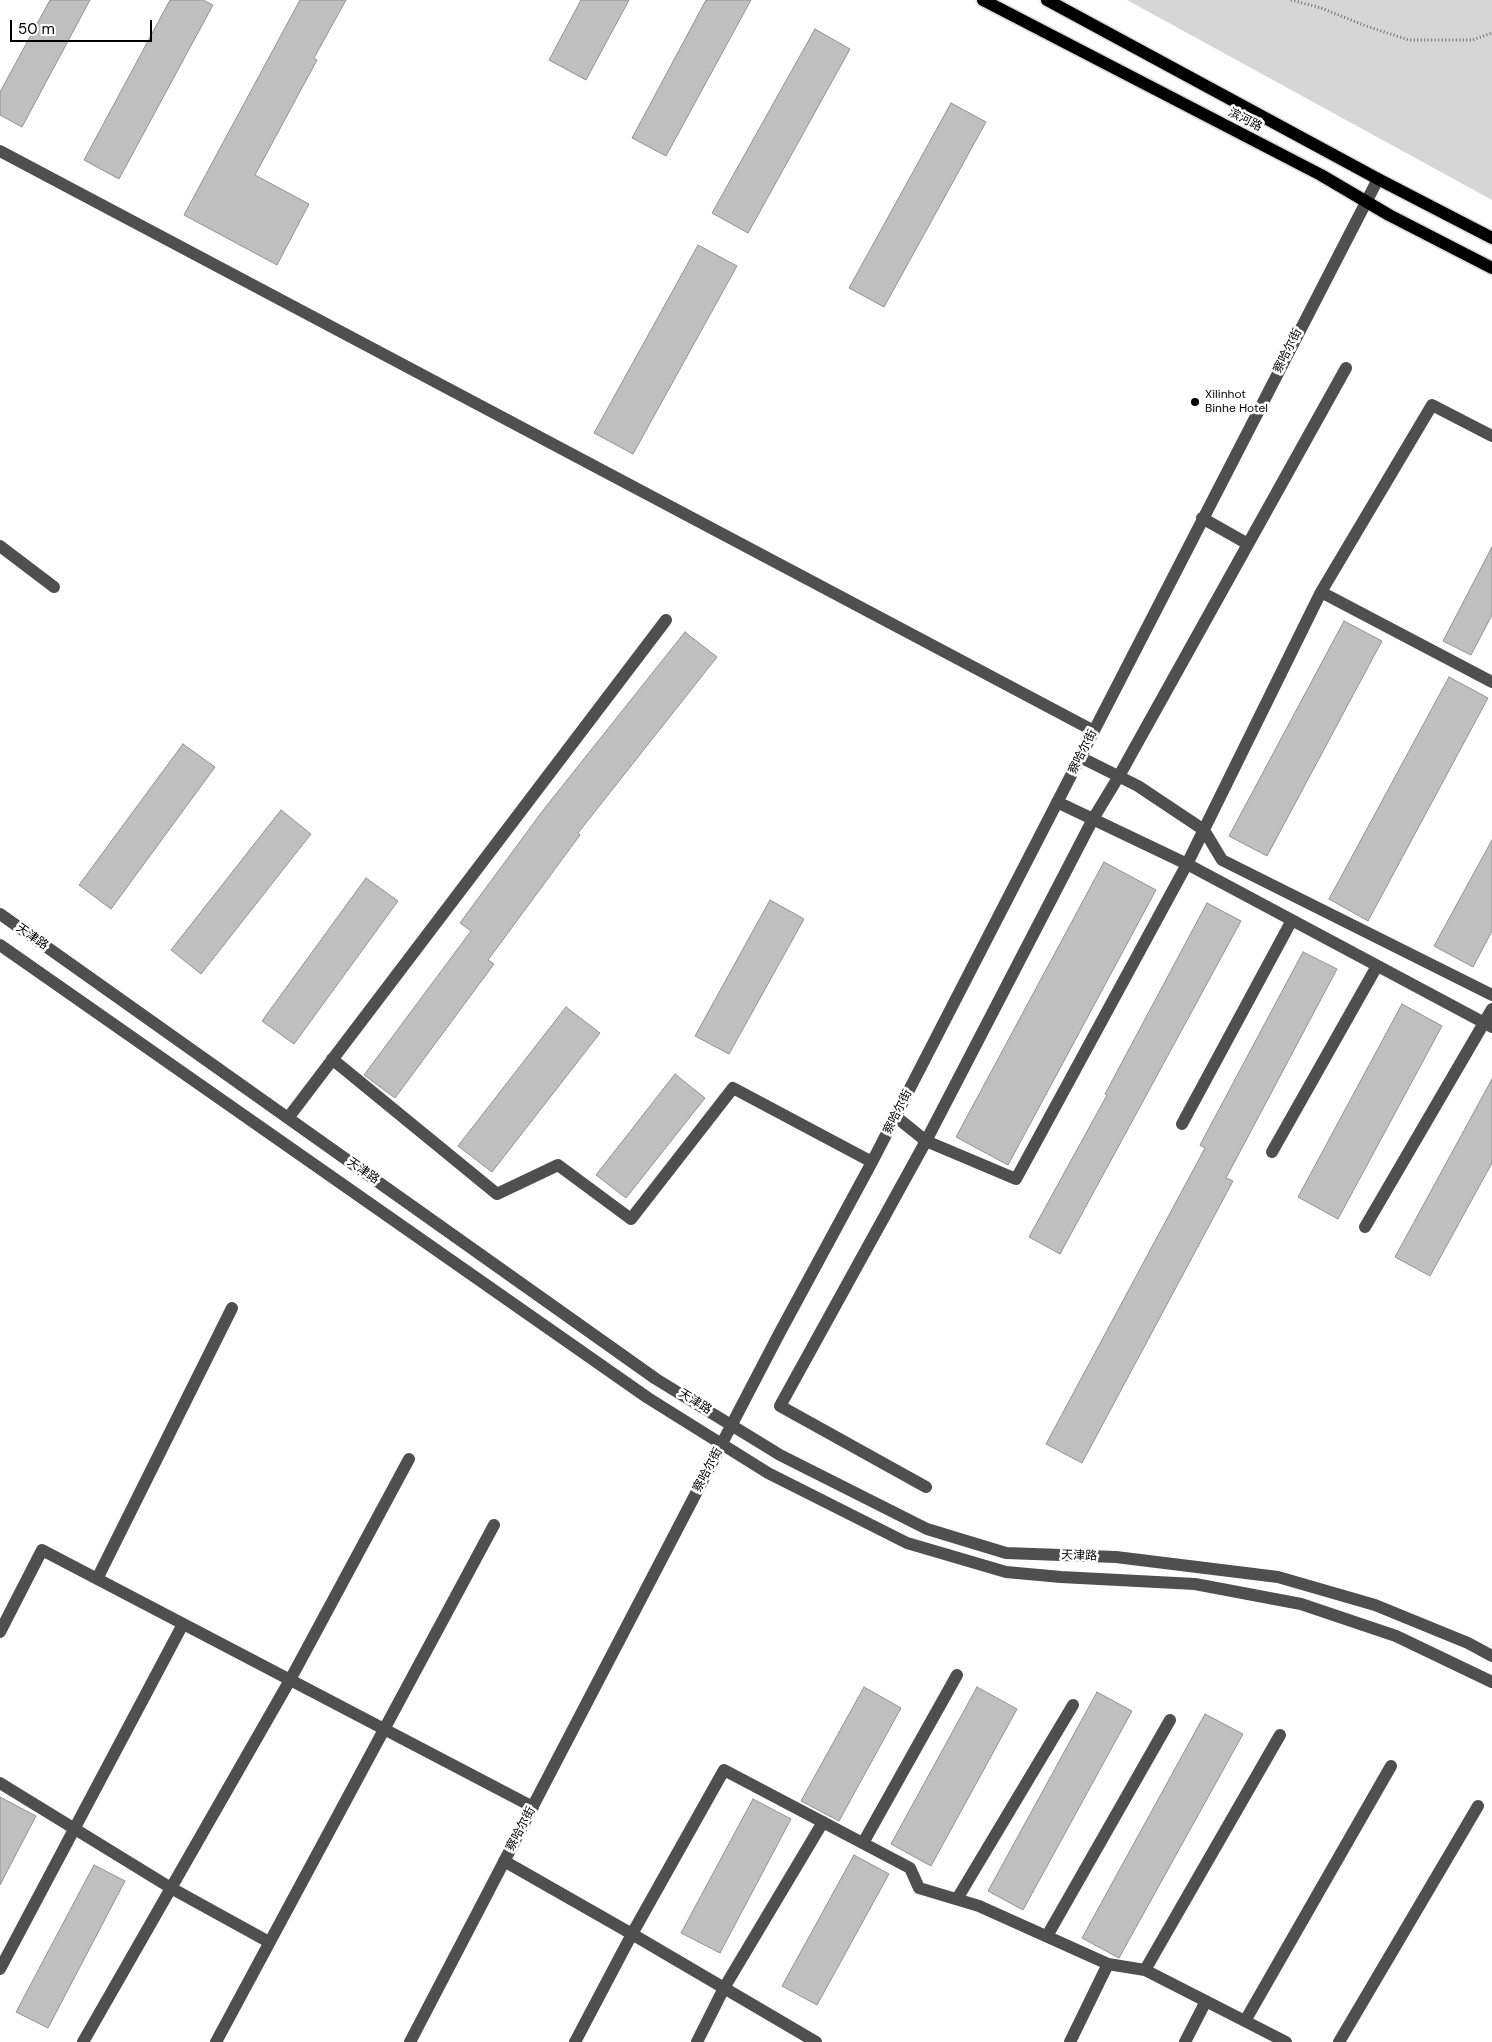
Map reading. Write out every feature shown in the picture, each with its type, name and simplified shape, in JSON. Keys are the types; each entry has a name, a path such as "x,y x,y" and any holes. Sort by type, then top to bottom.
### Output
{"main road":[{"name":"滨河路","path":"983,0 1322,176 1492,268"},
{"name":"滨河路","path":"1048,0 1378,179 1492,238"}],"street":[{"path":"0,151 1094,731"},
{"name":"察哈尔街","path":"410,2042 722,1444 872,1162 1378,179"},
{"path":"926,1487 780,1406 926,1141 1093,819 1119,776 1346,368"},
{"path":"895,1116 926,1141 1016,1179 1187,864 1321,592 1432,405 1492,436"},
{"path":"1202,518 1248,544"},
{"path":"0,546 54,587"},
{"path":"1321,592 1492,682"},
{"path":"288,1118 666,620"},
{"path":"1080,757 1138,786 1204,830 1222,860 1492,995"},
{"path":"1057,802 1187,864 1488,1025"},
{"name":"天津路","path":"0,914 656,1379 780,1455 927,1529 1006,1553 1116,1558 1278,1577 1375,1605 1468,1643 1492,1656"},
{"path":"1182,1124 1292,920"},
{"name":"天津路","path":"0,945 648,1398 768,1473 907,1542 1006,1572 1061,1577 1195,1584 1301,1604 1396,1636 1492,1682"},
{"path":"1272,1152 1377,966"},
{"path":"1365,1227 1488,1025 1492,1009"},
{"path":"332,1059 498,1194 558,1165 631,1219 733,1088 872,1162"},
{"path":"97,1579 232,1308"},
{"path":"83,2042 290,1680 409,1459"},
{"path":"216,2042 383,1728 494,1525"},
{"path":"0,1632 42,1550 533,1807"},
{"path":"0,1969 183,1624"},
{"path":"864,1843 957,1675"},
{"path":"957,1899 1073,1705"},
{"path":"1047,1936 1170,1720"},
{"path":"1145,1970 1280,1735"},
{"path":"1245,2021 1392,1766"},
{"path":"575,2042 632,1934 724,1770 910,1868 919,1888 979,1906 1108,1964 1145,1970 1286,2042"},
{"path":"0,1783 171,1888 269,1942"},
{"path":"1338,2042 1478,1806"},
{"path":"697,2042 724,1988 823,1822"},
{"path":"504,1861 816,2042"},
{"path":"1070,2042 1108,1964"},
{"path":"1185,2042 1206,2002"}],"path":[{"path":"1291,0 1321,8 1366,26 1409,40 1472,40 1492,33"}],"shaded area":[{"path":"1127,0 1492,0 1492,200"}],"building":[{"path":"50,0 90,0 22,127 0,115 0,92"},
{"path":"170,0 203,0 213,5 119,179 84,160"},
{"path":"300,0 346,0 314,58 317,60 255,175 309,204 277,265 184,215"},
{"path":"581,0 629,0 586,80 549,60"},
{"path":"706,0 751,0 666,156 632,138"},
{"path":"815,29 850,49 748,233 712,213"},
{"path":"951,103 986,122 884,307 849,288"},
{"path":"698,245 737,266 633,454 594,433"},
{"path":"1492,547 1492,615 1471,655 1443,641"},
{"path":"1344,621 1382,641 1267,856 1229,836"},
{"path":"685,632 717,657 578,833 580,835 488,960 494,964 395,1098 364,1075 471,931 460,923 544,809"},
{"path":"1449,677 1488,698 1368,921 1329,899"},
{"path":"183,744 215,767 111,909 79,885"},
{"path":"281,810 311,834 201,974 171,950"},
{"path":"1492,840 1492,931 1473,967 1434,946"},
{"path":"1104,862 1156,890 1008,1165 956,1137"},
{"path":"366,878 398,901 294,1044 262,1021"},
{"path":"770,900 804,919 729,1054 695,1036"},
{"path":"1207,903 1241,921 1060,1254 1029,1237 1107,1095 1105,1094"},
{"path":"1303,952 1337,969 1226,1178 1233,1181 1082,1463 1046,1444 1205,1148 1200,1145"},
{"path":"1402,1004 1442,1026 1338,1219 1298,1197"},
{"path":"566,1007 600,1033 492,1172 458,1146"},
{"path":"675,1074 705,1098 626,1198 596,1175"},
{"path":"1492,1079 1492,1163 1430,1276 1395,1257"},
{"path":"864,1687 901,1708 839,1821 801,1801"},
{"path":"977,1687 1017,1709 931,1866 891,1844"},
{"path":"1097,1692 1132,1711 1023,1910 988,1891"},
{"path":"1205,1714 1243,1734 1119,1958 1082,1938"},
{"path":"0,1797 36,1816 0,1885"},
{"path":"753,1799 791,1819 720,1953 681,1933"},
{"path":"854,1855 889,1874 817,2005 782,1986"},
{"path":"94,1865 125,1881 48,2028 16,2012"}],"place":[{"name":"Xilinhot Binhe Hotel","path":"1195,402"}]}
